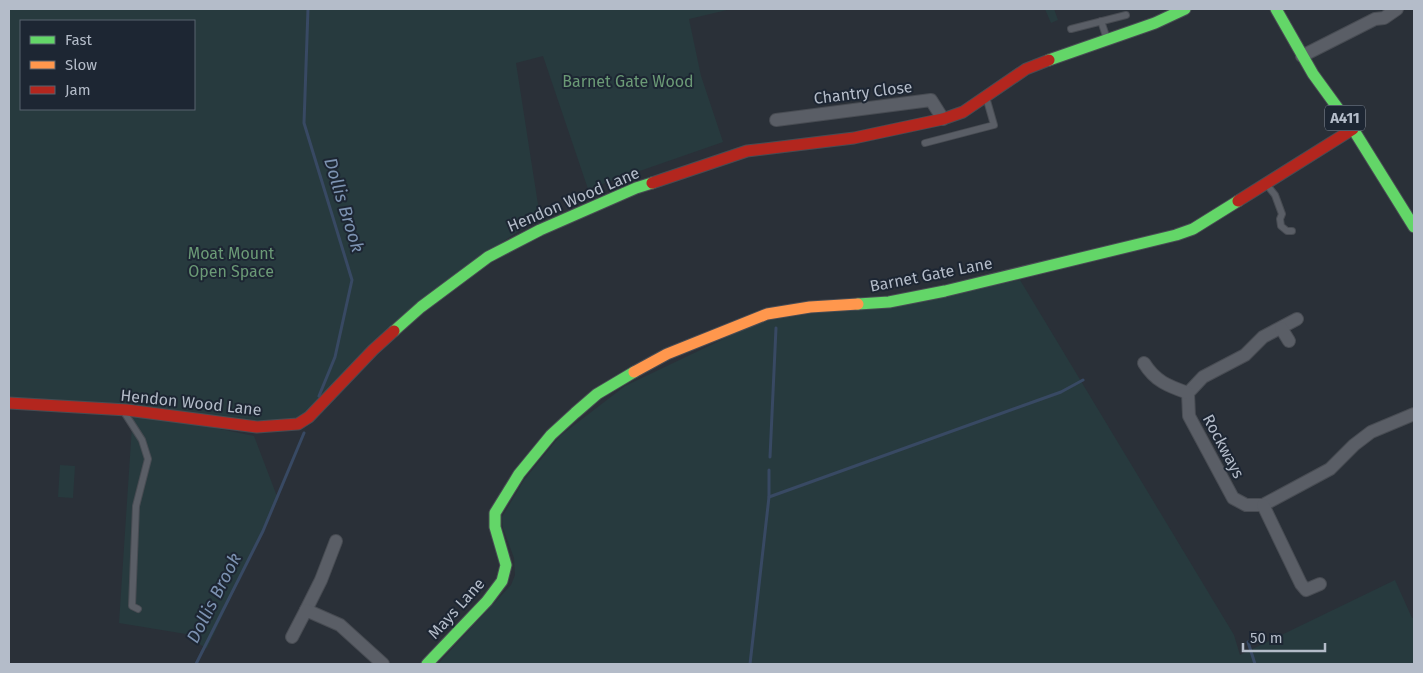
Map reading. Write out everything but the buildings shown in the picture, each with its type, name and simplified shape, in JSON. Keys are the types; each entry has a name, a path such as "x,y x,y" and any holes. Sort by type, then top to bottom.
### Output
{"main road":[{"name":"Hendon Wood Lane","path":"9,403 122,410 256,427 298,424 309,417 373,350 421,307 488,257 523,238 636,188 747,151 854,138 943,119 963,112 1026,69 1155,23 1185,9"},
{"name":"A411","path":"1276,9 1313,74 1353,129 1414,227"},
{"name":"Barnet Gate Lane","path":"495,513 510,487 551,435 597,394 667,354 766,314 810,306 889,302 945,291 1176,235 1193,229 1353,129"},
{"name":"Mays Lane","path":"427,664 488,600 504,575 505,558 494,527 495,513"}],"street":[{"path":"1302,56 1375,20 1384,18 1397,9"},
{"name":"Chantry Close","path":"776,120 931,100 943,119"},
{"path":"1144,363 1152,375 1171,387 1188,393 1203,377 1245,355 1263,337 1297,319"},
{"path":"1281,328 1289,341"},
{"name":"Rockways","path":"1188,393 1189,416 1233,498 1246,505 1263,506"},
{"path":"1320,584 1306,590 1301,584 1263,506 1330,469 1354,445 1371,432 1414,414"},
{"path":"292,637 321,580 336,541"},
{"path":"306,610 340,625 383,664"}],"lane":[{"path":"1071,29 1126,15"},
{"path":"1101,21 1107,40"},
{"path":"925,143 994,125 986,96"},
{"path":"1266,184 1275,195 1282,214 1280,219 1281,226 1287,231 1292,231"},
{"path":"122,410 142,440 148,459 139,491 135,516 132,606 138,609"}],"green space":[{"name":"Moat Mount Open Space","path":"9,9 731,9 689,19 701,76 723,142 588,189 543,56 516,63 539,211 537,219 486,253 298,424 9,399"},
{"path":"1045,9 1054,9 1058,20 1051,23"},
{"path":"1020,280 1234,635 1240,655 1395,580 1412,618 1414,618 1414,664 438,664 511,585 515,575 514,558 503,528 502,517 524,480 560,436 625,386 759,322"},
{"path":"133,411 254,436 278,499 207,648 186,634 119,623"},
{"path":"60,465 75,466 73,498 58,497"}],"waterway":[{"name":"Dollis Brook","path":"308,9 304,123 352,280 335,357 319,396"},
{"path":"770,457 776,328"},
{"path":"750,664 769,497 1061,392 1083,380"},
{"name":"Dollis Brook","path":"196,664 263,531 304,433"},
{"path":"769,470 769,497"},
{"path":"1248,642 1255,664"}],"traffic: fast":[{"path":"1049,60 1155,23 1185,9"},
{"path":"1276,9 1313,74 1353,129 1414,227"},
{"path":"394,331 421,307 488,257 540,230 636,188 652,183"},
{"path":"858,304 889,302 945,291 1176,235 1193,229 1238,201"},
{"path":"427,664 487,601 502,581 506,565 495,527 495,513 519,474 551,435 575,413 597,394 634,372"}],"traffic: slow":[{"path":"634,372 667,354 767,314 810,307 858,304"}],"traffic: jam":[{"path":"652,183 747,151 854,138 943,119 963,112 1026,69 1049,60"},
{"path":"1238,201 1353,129"},
{"path":"9,403 127,410 257,427 298,424 309,417 373,350 394,331"}],"park label":[{"name":"Barnet Gate Wood","path":"628,81"}]}
